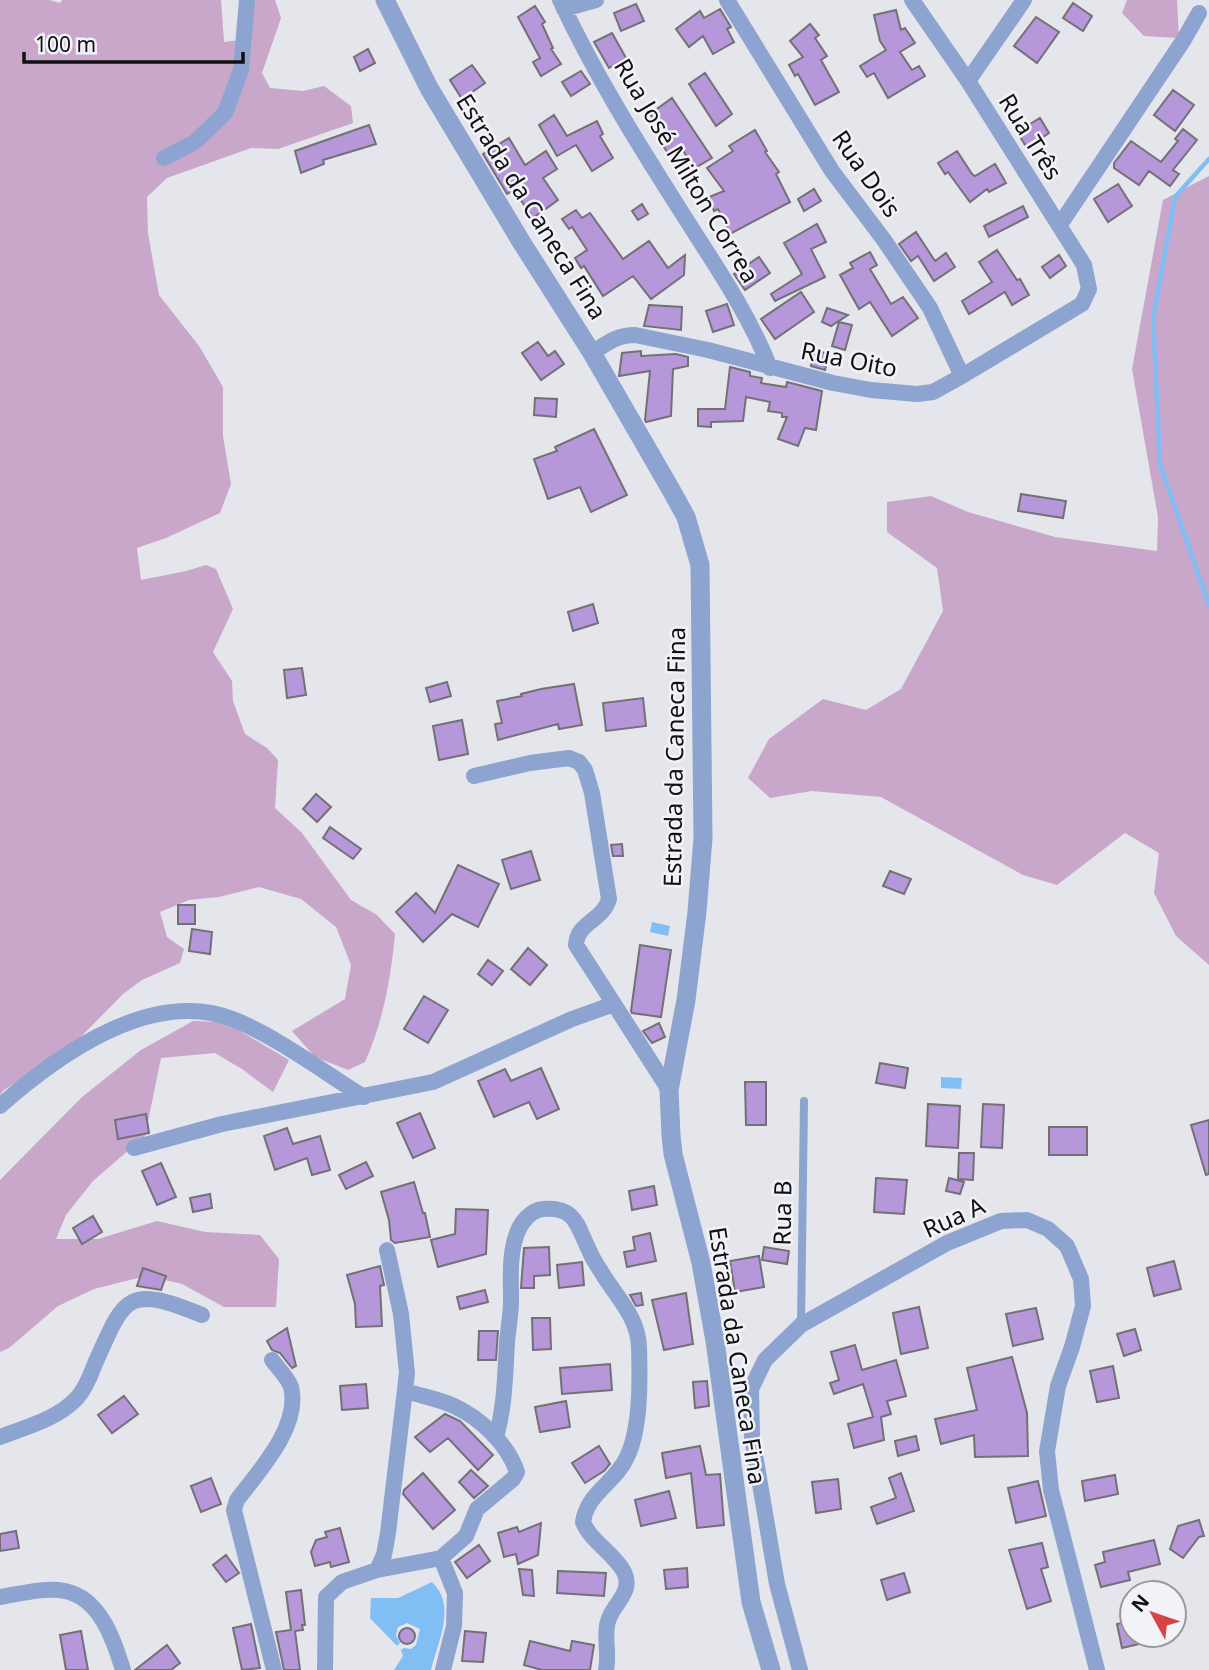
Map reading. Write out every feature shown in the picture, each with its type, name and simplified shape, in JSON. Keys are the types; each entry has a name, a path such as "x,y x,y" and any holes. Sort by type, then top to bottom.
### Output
{"street":[{"path":"164,158 195,142 225,113 241,70 247,0"},
{"name":"Estrada da Caneca Fina","path":"385,0 429,88 592,353 686,517 700,565 703,838 686,1000 669,1090 673,1154 701,1263 751,1602 771,1670"},
{"path":"562,5 596,0"},
{"name":"Rua Dois","path":"727,0 832,172 891,250 930,308 962,376"},
{"name":"Rua Três","path":"912,0 968,81 1084,265 1089,289 1082,304"},
{"path":"968,81 1024,0"},
{"name":"Rua José Milton Correa","path":"562,5 618,108 738,301 758,336 770,368"},
{"path":"1059,226 1183,41 1200,8"},
{"name":"Rua Oito","path":"592,353 613,338 635,335 708,350 834,383 899,393 933,392 1082,304"},
{"path":"474,776 530,763 569,758 579,762 585,770 592,793 609,900 603,913 582,928 577,935 576,945 669,1090"},
{"path":"134,1148 222,1124 433,1082 572,1018 614,1004"},
{"path":"0,1106 47,1069 105,1032 160,1014 187,1010 233,1019 256,1030 364,1097"},
{"path":"496,1437 504,1403 511,1300 509,1271 516,1235 521,1223 537,1210 554,1208 565,1211 579,1225 595,1261 637,1326 639,1345 636,1424 628,1457 615,1476 592,1498 583,1521 586,1528 623,1570 627,1584 609,1617 606,1670"},
{"name":"Rua A","path":"800,1670 777,1584 752,1437 751,1389 765,1360 800,1325 947,1243 1001,1221 1027,1220 1048,1229 1067,1246 1081,1279 1083,1306 1058,1386 1047,1451 1051,1490 1097,1670"},
{"path":"377,1570 384,1555 388,1533 407,1373 401,1314 387,1250"},
{"path":"0,1437 45,1420 76,1399 88,1380 112,1326 124,1307 139,1297 152,1297 202,1315"},
{"path":"272,1360 290,1385 293,1404 281,1440 237,1500 234,1510 274,1670"},
{"path":"325,1670 326,1597 342,1582 377,1570 441,1558 466,1536 477,1510 513,1479 517,1472 514,1462 496,1437 472,1416 452,1405 406,1391"},
{"path":"441,1558 455,1593 454,1626 443,1670"},
{"path":"0,1597 66,1591 85,1600 98,1612 123,1670"}],"lane":[{"name":"Rua B","path":"800,1325 804,1101"}],"shaded area":[{"path":"0,0 49,0 60,3 62,0 221,0 224,42 240,40 246,0 275,0 281,18 262,73 270,88 303,91 324,86 351,106 353,123 278,149 251,148 167,178 147,197 148,233 159,295 199,346 223,387 223,436 231,484 220,513 137,548 141,580 206,565 216,569 233,609 213,652 232,681 233,701 245,734 267,748 278,760 275,808 302,833 351,900 377,915 395,934 377,1031 365,1062 348,1070 315,1057 292,1031 345,999 351,965 336,927 301,899 259,887 219,897 189,900 160,912 167,937 184,949 180,963 142,980 123,994 67,1051 0,1095"},
{"path":"1127,0 1177,0 1179,38 1144,36 1122,13"},
{"path":"1209,176 1209,965 1176,936 1154,893 1159,853 1125,833 1057,885 1023,875 881,797 812,791 770,798 748,778 769,739 823,699 866,710 901,689 943,611 937,568 887,532 887,502 931,496 968,512 1055,537 1157,551 1158,517 1132,369 1163,200"},
{"path":"193,1021 225,1022 289,1060 273,1092 215,1053 161,1058 145,1136 93,1181 66,1215 56,1239 98,1239 157,1221 205,1232 260,1235 279,1259 276,1307 224,1307 182,1284 142,1277 94,1289 58,1306 9,1348 0,1352 0,1180 82,1097 141,1050"}],"water":[{"path":"652,922 670,926 668,936 650,932"},
{"path":"941,1077 962,1078 961,1089 941,1088"},
{"path":"432,1582 439,1591 445,1612 431,1670 394,1670 403,1656 401,1650 411,1649 416,1645 420,1629 407,1623 398,1627 396,1635 400,1643 397,1646 370,1618 371,1598 398,1598"}],"building":[{"path":"1073,3 1092,16 1083,31 1063,18"},
{"path":"636,4 644,21 621,31 614,13"},
{"path":"535,6 545,22 542,24 553,48 551,49 561,64 541,76 533,62 540,58 518,17"},
{"path":"720,9 731,27 727,29 734,42 713,54 703,36 689,47 676,29 700,11 704,18"},
{"path":"896,10 901,30 905,28 915,43 900,52 912,70 919,66 925,76 888,98 874,73 867,77 860,66 886,50 880,41 874,15"},
{"path":"1036,17 1059,32 1037,63 1014,46"},
{"path":"810,24 819,35 815,38 827,56 821,60 839,92 815,105 798,74 795,76 789,65 803,57 790,41"},
{"path":"612,33 626,58 609,68 594,42"},
{"path":"368,49 375,63 360,71 354,57"},
{"path":"472,65 485,83 462,99 450,80"},
{"path":"581,71 590,84 571,96 562,82"},
{"path":"705,73 732,114 716,126 689,84"},
{"path":"1173,90 1194,105 1175,131 1154,115"},
{"path":"672,98 712,158 693,169 682,148 670,156 657,137 663,134 650,114"},
{"path":"554,115 567,136 597,121 603,134 600,136 613,158 592,171 576,145 557,156 539,125"},
{"path":"1040,118 1049,133 1027,148 1017,132"},
{"path":"369,125 376,144 323,160 324,164 301,173 295,151"},
{"path":"1183,129 1197,140 1173,170 1179,174 1170,186 1149,171 1139,185 1114,168 1114,163 1131,141 1161,162 1178,141 1175,139"},
{"path":"755,130 767,151 765,152 779,172 776,174 790,202 730,234 718,209 714,211 709,197 724,191 707,168 733,151 729,146"},
{"path":"509,138 525,165 546,151 557,169 543,178 558,200 533,218 514,190 507,194 483,154"},
{"path":"957,151 975,176 995,164 1006,183 989,192 987,189 970,202 938,163"},
{"path":"1118,184 1132,206 1108,222 1094,199"},
{"path":"814,189 821,201 804,211 798,199"},
{"path":"642,204 648,214 638,220 632,211"},
{"path":"1023,206 1028,217 989,237 984,226"},
{"path":"576,210 582,218 590,213 623,259 649,241 668,268 685,255 684,275 651,299 633,276 603,296 584,266 581,268 575,258 587,250 572,227 569,229 562,219"},
{"path":"817,224 826,242 811,249 825,277 775,301 771,294 802,274 784,243"},
{"path":"916,232 935,261 946,253 955,267 934,281 918,256 911,261 899,244"},
{"path":"997,250 1029,295 1012,305 1005,292 969,314 962,301 992,282 979,262"},
{"path":"870,252 877,265 870,269 891,304 903,297 918,318 892,336 870,302 859,309 840,275 853,268 850,263"},
{"path":"1059,255 1066,266 1050,278 1042,267"},
{"path":"759,257 770,273 745,290 734,274"},
{"path":"801,292 814,312 775,339 761,319"},
{"path":"727,304 734,325 713,332 706,311"},
{"path":"649,305 682,307 681,330 644,326"},
{"path":"827,308 848,315 831,326 822,322"},
{"path":"839,322 852,325 845,350 832,346"},
{"path":"538,342 548,356 555,351 564,364 541,380 522,353"},
{"path":"814,350 829,354 825,370 811,366"},
{"path":"641,351 641,356 676,354 688,357 688,366 673,369 671,416 646,422 645,420 650,371 619,376 622,353"},
{"path":"730,367 762,378 761,383 786,387 787,382 822,391 816,430 805,428 798,446 778,439 787,417 782,417 782,413 768,411 770,402 746,397 743,421 711,422 711,427 698,426 698,409 725,409"},
{"path":"535,398 557,399 556,417 534,415"},
{"path":"594,429 627,495 591,512 580,487 548,499 534,459 557,451 555,447"},
{"path":"1021,494 1066,501 1063,518 1018,511"},
{"path":"593,604 598,623 573,631 568,612"},
{"path":"302,668 306,695 287,698 284,670"},
{"path":"447,682 451,696 430,702 426,688"},
{"path":"574,684 582,725 559,729 558,724 498,740 495,724 502,723 497,701 541,689"},
{"path":"643,698 646,726 606,731 603,703"},
{"path":"462,720 468,754 439,760 433,726"},
{"path":"316,794 331,807 317,822 303,809"},
{"path":"330,827 361,849 353,859 323,838"},
{"path":"622,844 623,856 613,856 611,845"},
{"path":"531,851 540,880 511,889 502,860"},
{"path":"458,865 499,884 478,927 452,914 423,942 396,912 416,893 435,913"},
{"path":"890,871 911,879 904,894 883,886"},
{"path":"178,905 195,905 195,924 178,924"},
{"path":"192,929 212,932 210,954 189,951"},
{"path":"640,945 671,950 661,1017 631,1011"},
{"path":"528,948 547,965 530,985 511,969"},
{"path":"488,960 503,971 492,985 478,974"},
{"path":"424,996 448,1010 428,1043 404,1029"},
{"path":"659,1023 665,1037 652,1043 643,1031"},
{"path":"880,1063 908,1068 905,1088 876,1083"},
{"path":"541,1068 559,1109 537,1119 529,1102 494,1117 478,1081 505,1069 511,1081"},
{"path":"745,1082 766,1082 766,1125 746,1125"},
{"path":"928,1104 960,1106 958,1148 926,1146"},
{"path":"983,1104 1004,1105 1002,1148 981,1147"},
{"path":"420,1113 435,1148 413,1158 397,1123"},
{"path":"146,1114 149,1133 118,1139 115,1120"},
{"path":"1209,1120 1209,1174 1206,1175 1191,1125"},
{"path":"1049,1127 1087,1127 1087,1155 1049,1155"},
{"path":"287,1128 293,1144 320,1136 330,1170 312,1175 307,1158 275,1170 264,1136"},
{"path":"959,1153 974,1153 973,1180 958,1179"},
{"path":"366,1162 373,1176 346,1189 339,1175"},
{"path":"161,1163 176,1197 157,1205 142,1171"},
{"path":"876,1178 907,1180 904,1214 874,1212"},
{"path":"949,1178 964,1182 960,1194 946,1191"},
{"path":"414,1182 430,1237 395,1243 391,1240 389,1220 381,1192"},
{"path":"654,1186 657,1205 632,1210 629,1191"},
{"path":"210,1194 212,1208 193,1212 190,1198"},
{"path":"456,1209 488,1210 486,1254 438,1267 431,1240 455,1234"},
{"path":"93,1216 102,1232 82,1244 73,1228"},
{"path":"650,1233 656,1261 627,1267 624,1252 635,1250 633,1237"},
{"path":"549,1247 550,1275 534,1276 534,1288 521,1288 524,1248"},
{"path":"764,1247 789,1251 787,1264 762,1260"},
{"path":"759,1256 764,1287 735,1292 730,1261"},
{"path":"1174,1261 1181,1289 1154,1296 1147,1268"},
{"path":"582,1262 584,1285 559,1288 557,1265"},
{"path":"380,1266 384,1285 380,1286 382,1326 356,1327 355,1304 347,1275"},
{"path":"143,1268 166,1276 161,1290 137,1286"},
{"path":"485,1290 488,1302 460,1309 457,1297"},
{"path":"641,1293 643,1305 636,1306 630,1295"},
{"path":"686,1293 693,1344 664,1350 652,1300"},
{"path":"919,1307 928,1348 901,1354 893,1313"},
{"path":"1036,1308 1043,1339 1013,1346 1006,1314"},
{"path":"532,1318 550,1318 551,1349 533,1350"},
{"path":"287,1328 296,1366 292,1368 280,1353 272,1350 267,1341"},
{"path":"1135,1329 1141,1350 1124,1356 1117,1334"},
{"path":"479,1331 498,1331 496,1360 478,1360"},
{"path":"855,1345 862,1370 896,1360 906,1396 887,1401 891,1414 881,1417 884,1440 854,1448 848,1424 873,1417 863,1384 834,1394 830,1383 839,1380 831,1352"},
{"path":"1012,1357 1027,1413 1028,1456 975,1457 974,1435 941,1444 935,1419 977,1410 967,1368"},
{"path":"610,1364 612,1390 562,1394 560,1368"},
{"path":"1113,1366 1119,1398 1097,1402 1090,1371"},
{"path":"707,1381 709,1406 695,1408 693,1382"},
{"path":"366,1384 368,1408 342,1410 340,1386"},
{"path":"124,1396 138,1414 112,1433 98,1415"},
{"path":"566,1401 570,1427 540,1432 535,1407"},
{"path":"445,1414 460,1421 493,1455 478,1470 448,1438 430,1452 415,1437"},
{"path":"916,1436 919,1450 898,1456 895,1441"},
{"path":"599,1446 610,1464 585,1483 572,1463"},
{"path":"700,1446 706,1475 720,1474 724,1525 697,1528 691,1473 666,1478 662,1453"},
{"path":"471,1470 488,1486 474,1498 459,1482"},
{"path":"423,1473 455,1510 433,1529 403,1494"},
{"path":"901,1473 914,1511 877,1524 871,1507 896,1498 889,1478"},
{"path":"1115,1475 1118,1494 1085,1501 1082,1481"},
{"path":"211,1478 221,1504 201,1512 191,1486"},
{"path":"838,1479 841,1509 816,1513 812,1482"},
{"path":"1038,1481 1046,1516 1016,1523 1008,1488"},
{"path":"669,1491 676,1518 641,1526 635,1500"},
{"path":"1199,1520 1204,1536 1199,1537 1183,1558 1170,1549 1178,1526"},
{"path":"541,1523 538,1555 518,1564 516,1554 504,1557 498,1533 517,1527 519,1532"},
{"path":"340,1528 349,1562 331,1567 330,1562 315,1566 311,1552 316,1540 327,1537 325,1532"},
{"path":"16,1531 19,1548 0,1551 0,1534"},
{"path":"1154,1540 1160,1564 1128,1572 1130,1579 1118,1579 1118,1583 1101,1587 1095,1565 1105,1562 1103,1552"},
{"path":"1042,1543 1048,1567 1041,1569 1051,1601 1027,1609 1009,1550"},
{"path":"479,1545 490,1561 467,1578 455,1562"},
{"path":"226,1555 239,1573 226,1582 213,1565"},
{"path":"687,1568 688,1587 666,1589 664,1570"},
{"path":"519,1569 532,1570 534,1596 523,1595"},
{"path":"558,1571 606,1573 604,1596 557,1593"},
{"path":"904,1573 910,1592 887,1600 881,1580"},
{"path":"301,1590 305,1625 302,1625 303,1630 295,1631 300,1670 284,1670 276,1632 291,1630 286,1592"},
{"path":"251,1624 260,1668 242,1670 233,1628"},
{"path":"407,1628 413,1630 413,1642 407,1644 401,1642 399,1636 401,1630"},
{"path":"81,1631 88,1670 66,1670 60,1635"},
{"path":"465,1631 486,1633 483,1662 462,1661"},
{"path":"530,1641 570,1651 572,1641 594,1645 590,1670 542,1670 524,1665"},
{"path":"167,1645 180,1663 171,1670 135,1670"}],"waterway":[{"path":"1209,159 1175,197 1153,319 1160,464 1209,605"}]}
